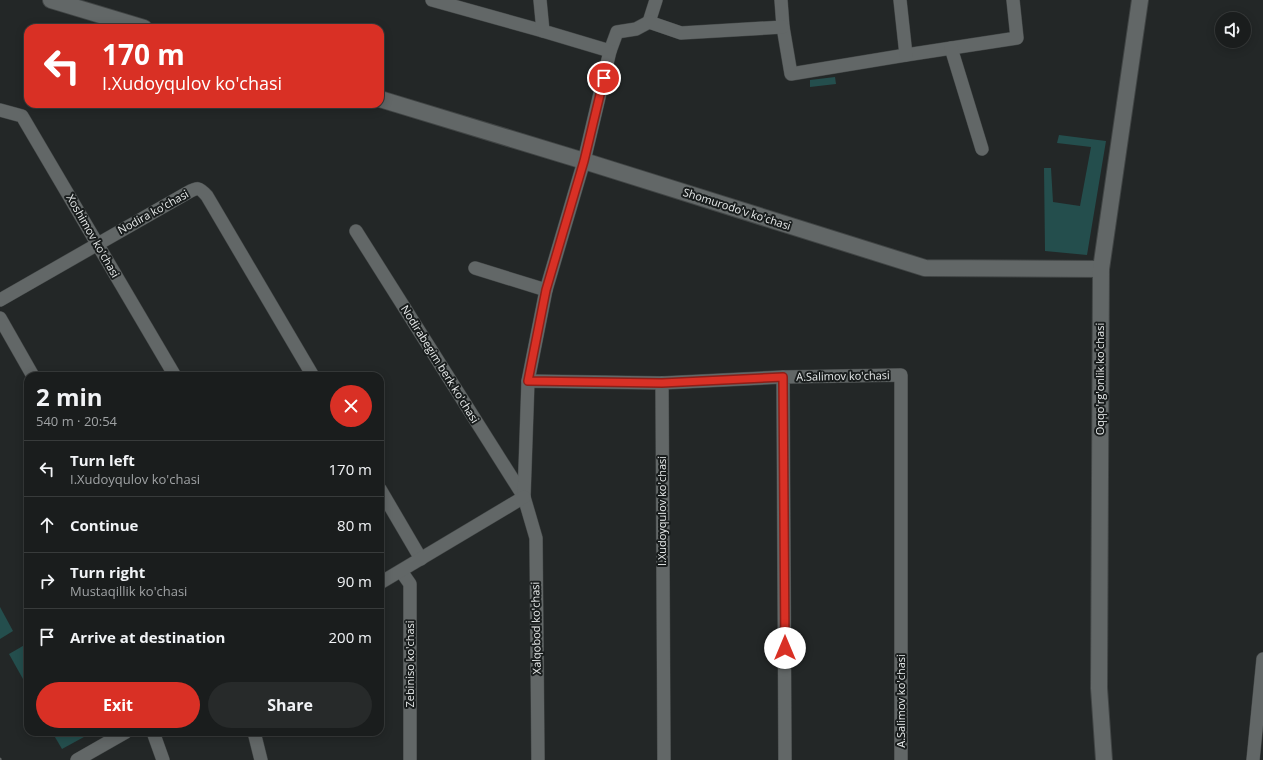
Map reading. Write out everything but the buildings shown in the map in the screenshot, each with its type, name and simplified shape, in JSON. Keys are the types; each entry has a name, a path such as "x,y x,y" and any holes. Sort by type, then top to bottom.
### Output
{"street":[{"path":"432,0 610,51"},
{"path":"540,0 543,31"},
{"path":"384,581 524,497 528,381 546,290 584,161 610,51 617,32 636,29 648,22 656,0"},
{"path":"781,0 783,27 791,74 906,54 1017,38 1013,0"},
{"path":"900,0 906,54"},
{"name":"Oqqo'rg'onlik ko'chasi","path":"1104,760 1099,688 1101,269 1140,0"},
{"path":"57,1 131,24"},
{"path":"648,22 682,33 783,27"},
{"path":"952,48 982,149"},
{"name":"Shomurodo'v ko'chasi","path":"384,100 925,268 1101,269"},
{"name":"Xoshimov ko'chasi","path":"0,110 22,116 173,372"},
{"name":"Nodira ko'chasi","path":"0,300 195,188 200,189 207,196 311,372"},
{"name":"Nodirabegim berk ko'chasi","path":"356,231 524,497"},
{"path":"475,268 546,290"},
{"path":"0,318 31,372"},
{"name":"A.Salimov ko'chasi","path":"785,760 783,377 901,375 901,760"},
{"path":"528,381 662,383 783,377"},
{"name":"I.Xudoyqulov ko'chasi","path":"662,383 664,760"},
{"path":"384,496 421,559"},
{"name":"Xalqobod ko'chasi","path":"524,497 536,538 538,760"},
{"name":"Zebiniso ko'chasi","path":"401,570 410,584 410,760"},
{"path":"1253,760 1263,659"},
{"path":"77,760 119,736"},
{"path":"154,736 163,760"},
{"path":"255,736 261,760"}],"route":[{"path":"604,78 584,161 546,290 528,381 662,383 783,377 785,648"}]}
